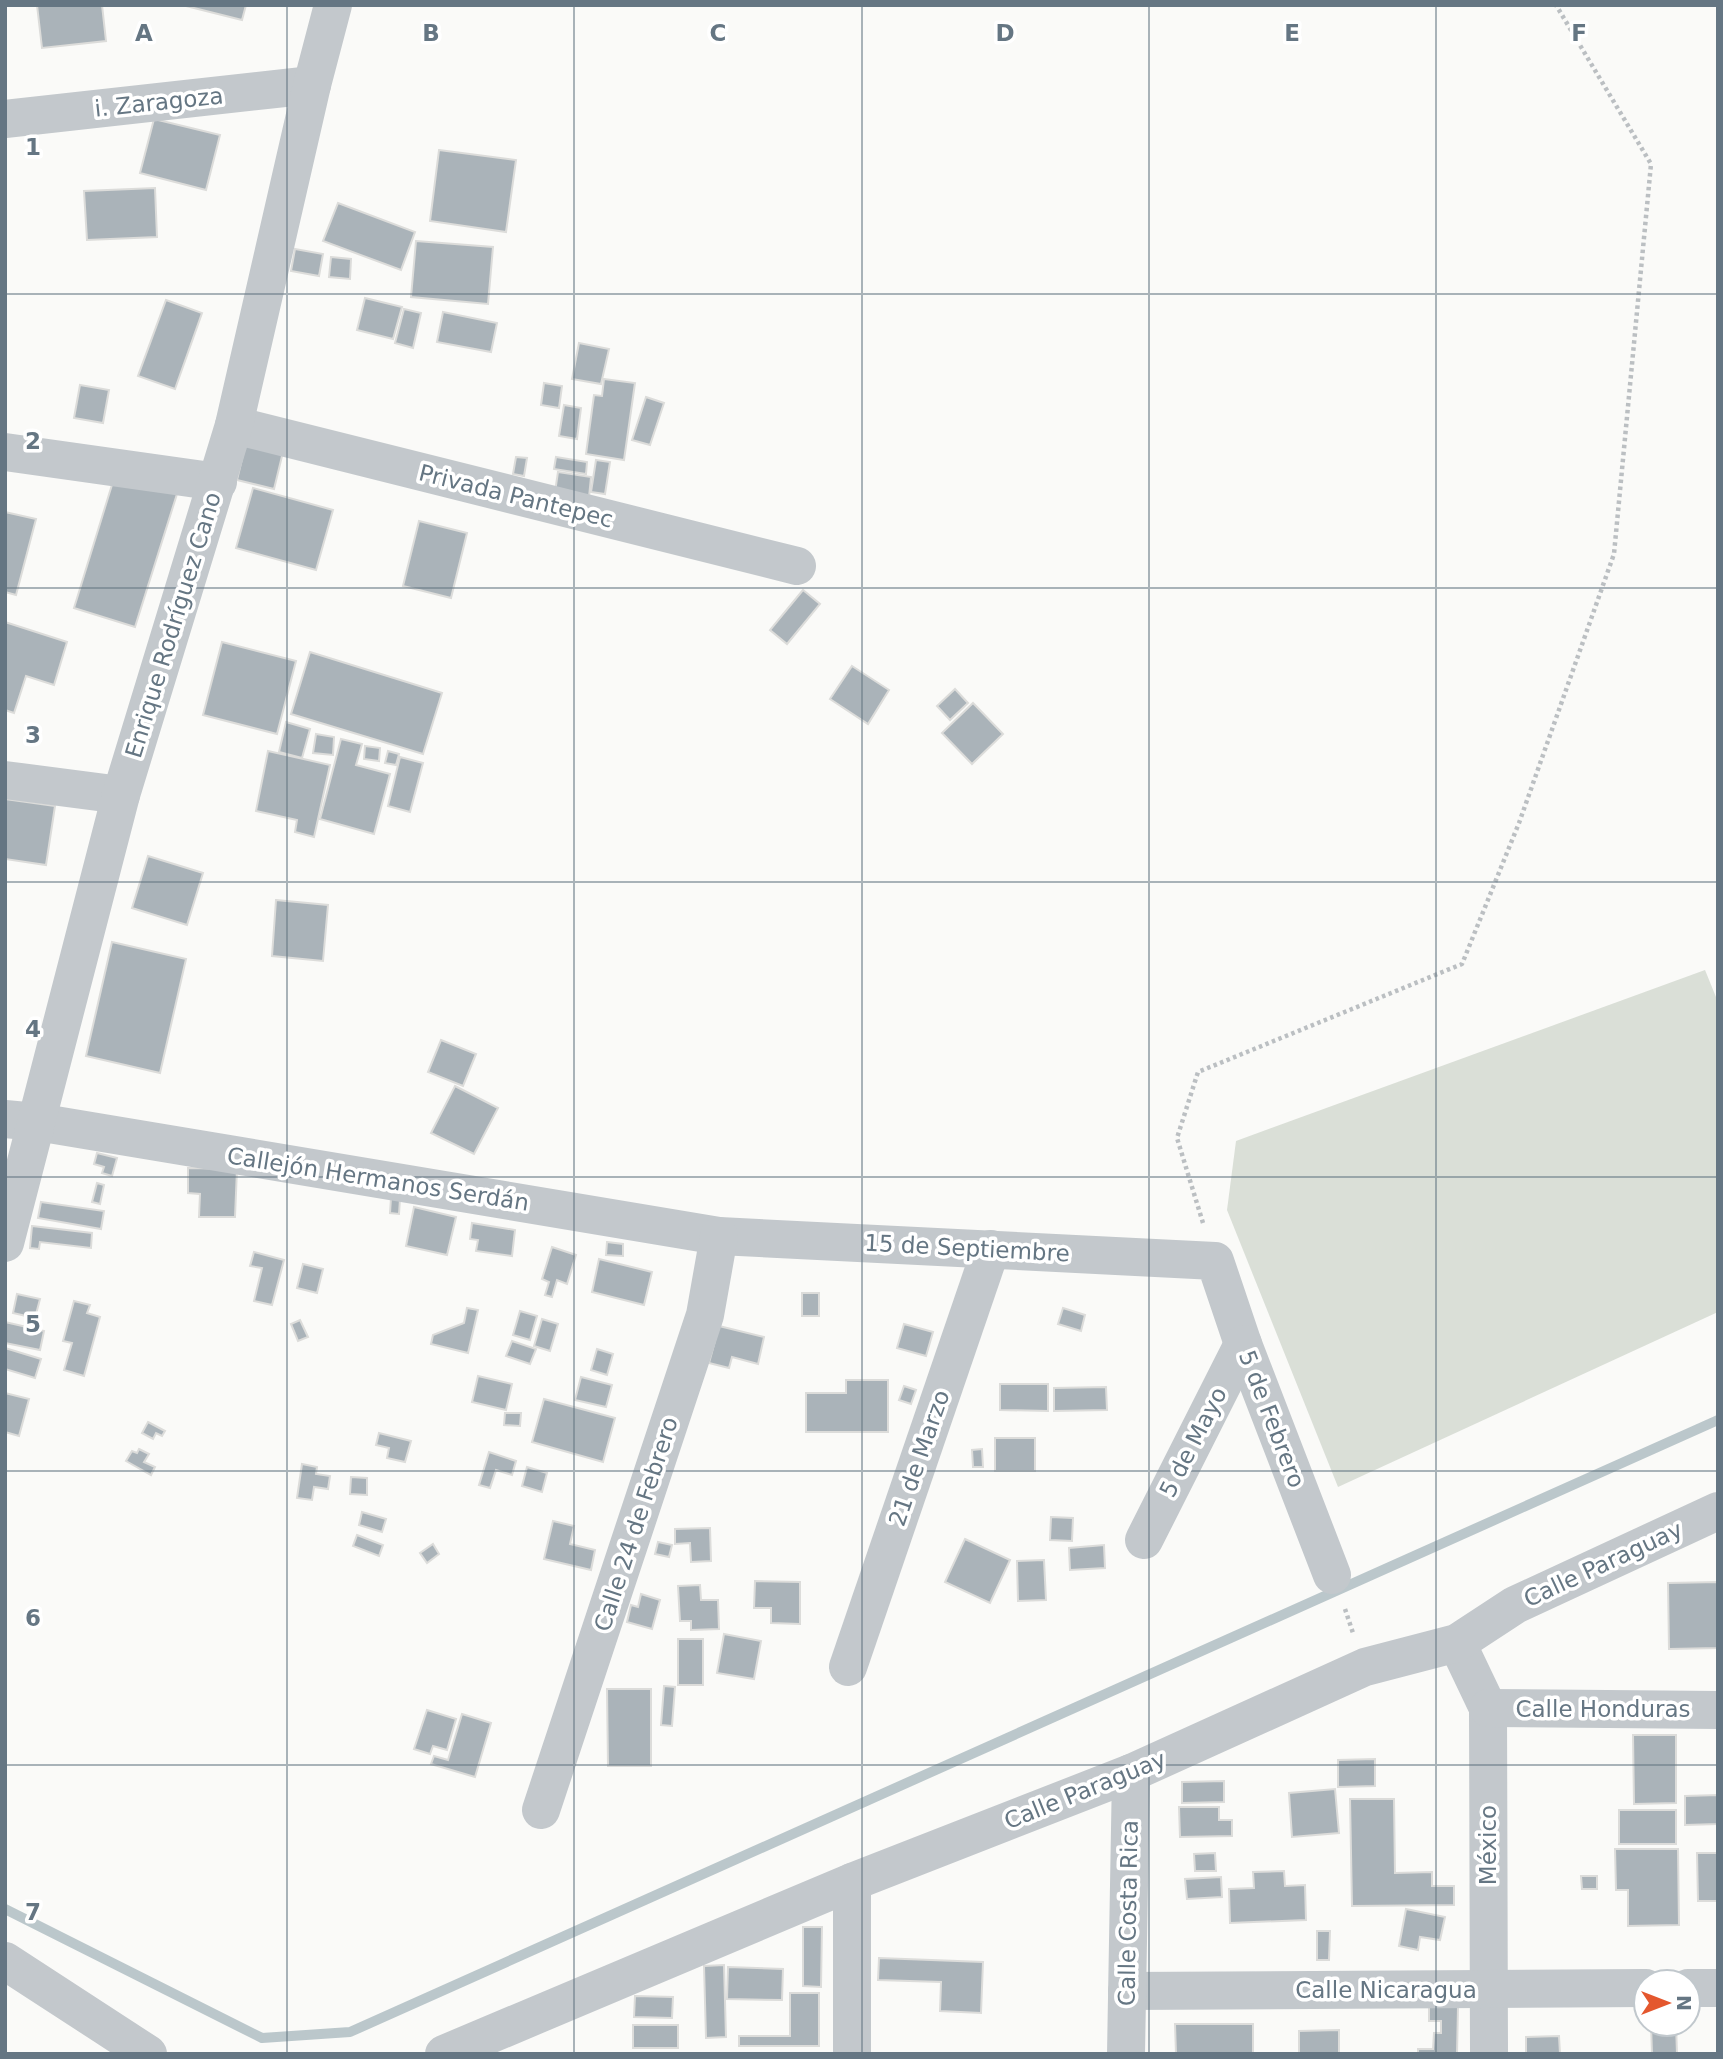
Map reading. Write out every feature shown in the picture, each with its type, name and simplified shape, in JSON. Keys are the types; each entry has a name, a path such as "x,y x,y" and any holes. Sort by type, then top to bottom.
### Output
{"street":[{"name":"Enrique Rodríguez Cano","path":"5,1243 21,1120 234,425 333,5"},
{"name":"i. Zaragoza","path":"5,119 312,85"},
{"name":"Privada Pantepec","path":"234,425 797,566"},
{"path":"5,452 218,482"},
{"path":"5,780 121,795"},
{"name":"Callejón Hermanos Serdán","path":"21,1120 719,1236"},
{"name":"15 de Septiembre","path":"719,1236 1215,1261"},
{"name":"Calle 24 de Febrero","path":"541,1810 705,1315 719,1236"},
{"name":"21 de Marzo","path":"848,1667 991,1249"},
{"name":"5 de Febrero","path":"1215,1261 1242,1344 1332,1575"},
{"name":"5 de Mayo","path":"1144,1540 1242,1344"},
{"name":"Calle Paraguay","path":"444,2054 488,2044 852,1882 1132,1773 1365,1667 1457,1643 1516,1605 1718,1511"},
{"name":"México","path":"1457,1643 1488,1709 1489,2054"},
{"name":"Calle Honduras","path":"1488,1709 1718,1710"},
{"name":"Calle Costa Rica","path":"1126,2054 1132,1773"},
{"path":"852,1882 852,2054"},
{"path":"5,1961 148,2054"},
{"name":"Calle Nicaragua","path":"1127,1991 1632,1988"}],"path":[{"path":"1215,1261 1177,1138 1198,1072 1461,964 1519,823 1614,554 1651,164 1556,5"}],"shaded area":[{"path":"1705,970 1718,1002 1718,1312 1338,1487 1227,1210 1236,1141"}],"building":[{"path":"37,5 102,5 106,41 42,48"},
{"path":"182,5 246,5 242,20"},
{"path":"154,119 220,135 206,190 140,173"},
{"path":"439,150 516,160 506,232 430,221"},
{"path":"155,188 157,237 87,240 84,191"},
{"path":"338,203 415,232 401,270 323,241"},
{"path":"416,241 493,247 488,304 411,297"},
{"path":"295,249 323,254 319,276 291,271"},
{"path":"331,257 351,259 350,279 329,277"},
{"path":"365,298 402,307 393,339 357,330"},
{"path":"166,300 202,313 175,389 138,376"},
{"path":"404,309 421,313 413,348 395,343"},
{"path":"443,312 497,323 491,352 437,342"},
{"path":"579,343 609,349 601,384 572,379"},
{"path":"604,379 635,383 624,460 586,454 594,395 602,396"},
{"path":"544,383 562,386 559,408 541,405"},
{"path":"80,385 109,390 103,423 74,418"},
{"path":"646,397 664,403 650,445 632,440"},
{"path":"564,405 581,408 577,439 559,436"},
{"path":"246,442 283,452 274,489 237,480"},
{"path":"516,457 527,458 524,476 513,474"},
{"path":"556,457 587,462 586,474 554,469"},
{"path":"596,460 610,462 605,494 591,492"},
{"path":"558,472 591,477 589,497 555,492"},
{"path":"115,475 177,494 135,627 74,608"},
{"path":"253,488 333,510 316,570 236,548"},
{"path":"5,512 36,519 16,595 5,592"},
{"path":"419,521 467,533 451,598 403,586"},
{"path":"803,590 820,604 787,644 770,630"},
{"path":"5,622 67,642 54,685 26,676 14,713 5,710"},
{"path":"222,642 296,661 277,734 203,715"},
{"path":"310,652 442,693 423,754 291,714"},
{"path":"852,666 889,690 868,724 830,699"},
{"path":"955,689 968,703 950,720 937,706"},
{"path":"973,703 1003,734 972,764 942,733"},
{"path":"286,722 310,729 302,758 279,752"},
{"path":"316,734 334,737 333,755 313,753"},
{"path":"341,739 362,744 356,765 390,774 374,834 320,819"},
{"path":"365,746 380,748 379,761 364,759"},
{"path":"268,751 330,765 314,837 295,832 297,820 256,811"},
{"path":"388,751 399,754 396,765 385,763"},
{"path":"400,757 423,763 410,812 388,806"},
{"path":"5,799 55,806 46,865 5,859"},
{"path":"148,856 203,873 187,925 132,908"},
{"path":"276,900 328,905 323,961 272,956"},
{"path":"112,942 186,959 160,1073 86,1056"},
{"path":"441,1040 476,1054 463,1086 428,1072"},
{"path":"455,1086 498,1108 474,1154 431,1133"},
{"path":"97,1153 117,1158 112,1176 102,1173 104,1167 94,1164"},
{"path":"188,1168 237,1169 235,1217 199,1217 200,1194 188,1193"},
{"path":"97,1183 104,1185 100,1204 92,1202"},
{"path":"391,1198 400,1199 399,1214 390,1213"},
{"path":"41,1202 104,1211 101,1229 38,1218"},
{"path":"414,1207 456,1217 447,1255 406,1246"},
{"path":"472,1223 515,1230 512,1256 476,1251 478,1240 470,1239"},
{"path":"32,1226 92,1233 91,1248 40,1242 39,1249 30,1248"},
{"path":"607,1242 623,1244 623,1256 606,1255"},
{"path":"552,1247 576,1255 567,1284 557,1280 552,1297 545,1295 549,1282 542,1279"},
{"path":"254,1252 284,1260 272,1305 254,1301 262,1268 250,1266"},
{"path":"599,1259 652,1272 644,1305 592,1292"},
{"path":"303,1264 323,1269 317,1293 297,1288"},
{"path":"802,1293 819,1293 819,1316 802,1316"},
{"path":"17,1294 40,1299 35,1318 13,1313"},
{"path":"74,1301 90,1305 87,1313 100,1317 84,1376 64,1370 72,1343 63,1341"},
{"path":"467,1308 478,1310 468,1353 431,1344 433,1335 464,1323"},
{"path":"1063,1308 1085,1315 1081,1331 1058,1324"},
{"path":"520,1311 537,1316 530,1340 513,1335"},
{"path":"542,1319 558,1324 550,1351 534,1346"},
{"path":"300,1320 308,1337 298,1341 291,1324"},
{"path":"5,1322 44,1331 40,1350 5,1343"},
{"path":"904,1324 933,1332 926,1356 897,1348"},
{"path":"719,1326 764,1337 758,1364 732,1357 729,1368 709,1363"},
{"path":"512,1341 536,1349 530,1364 506,1356"},
{"path":"5,1348 41,1359 35,1378 5,1369"},
{"path":"597,1349 613,1354 607,1375 591,1370"},
{"path":"478,1376 512,1384 506,1410 472,1402"},
{"path":"581,1377 612,1385 606,1407 575,1400"},
{"path":"846,1380 888,1380 888,1432 806,1432 806,1393 846,1393"},
{"path":"1000,1384 1048,1384 1048,1411 1000,1410"},
{"path":"904,1386 916,1390 911,1404 899,1400"},
{"path":"1106,1387 1107,1410 1054,1411 1054,1388"},
{"path":"5,1393 29,1399 19,1436 5,1432"},
{"path":"544,1399 615,1418 603,1462 532,1442"},
{"path":"505,1413 521,1413 520,1426 504,1425"},
{"path":"148,1422 165,1431 162,1436 156,1433 153,1439 142,1433"},
{"path":"379,1433 411,1441 405,1462 387,1458 389,1448 376,1445"},
{"path":"995,1438 1035,1438 1035,1471 995,1471"},
{"path":"139,1449 149,1454 144,1462 155,1467 151,1475 126,1461 132,1451 137,1453"},
{"path":"982,1449 983,1467 973,1467 972,1450"},
{"path":"489,1452 516,1461 512,1475 496,1470 490,1488 479,1485"},
{"path":"302,1464 317,1467 316,1474 330,1476 328,1489 314,1487 312,1500 297,1498"},
{"path":"527,1467 547,1473 542,1492 522,1486"},
{"path":"351,1477 367,1478 367,1495 350,1494"},
{"path":"362,1512 386,1519 382,1532 359,1525"},
{"path":"1051,1517 1073,1518 1072,1541 1050,1540"},
{"path":"553,1521 574,1526 570,1544 595,1550 591,1570 544,1559"},
{"path":"710,1528 711,1561 691,1562 690,1543 675,1544 675,1529"},
{"path":"357,1535 383,1545 379,1556 353,1546"},
{"path":"965,1539 1010,1560 990,1603 945,1582"},
{"path":"658,1542 672,1545 669,1557 655,1554"},
{"path":"433,1544 439,1554 427,1563 420,1553"},
{"path":"1104,1545 1105,1568 1070,1570 1069,1548"},
{"path":"1044,1560 1046,1600 1018,1601 1017,1561"},
{"path":"755,1581 800,1582 800,1624 771,1623 771,1608 754,1608"},
{"path":"1718,1582 1718,1648 1669,1649 1668,1583"},
{"path":"700,1585 701,1600 718,1600 719,1629 691,1630 691,1621 680,1621 678,1586"},
{"path":"641,1594 660,1600 652,1629 627,1622 631,1605 638,1607"},
{"path":"724,1634 761,1641 754,1679 717,1673"},
{"path":"678,1639 703,1639 703,1685 678,1685"},
{"path":"664,1686 675,1687 672,1726 661,1725"},
{"path":"607,1689 651,1689 651,1766 608,1766"},
{"path":"427,1710 456,1719 447,1750 433,1746 430,1754 414,1749"},
{"path":"462,1714 491,1723 475,1777 431,1764 434,1756 448,1760"},
{"path":"1633,1735 1676,1735 1676,1803 1634,1804"},
{"path":"1375,1759 1375,1786 1338,1787 1338,1760"},
{"path":"1224,1781 1224,1802 1182,1803 1182,1782"},
{"path":"1335,1789 1339,1833 1292,1837 1289,1793"},
{"path":"1718,1795 1718,1824 1685,1825 1685,1796"},
{"path":"1350,1799 1394,1799 1395,1873 1432,1872 1432,1886 1454,1886 1454,1905 1352,1906"},
{"path":"1179,1807 1219,1807 1219,1820 1232,1820 1232,1836 1180,1837"},
{"path":"1619,1810 1676,1810 1676,1844 1619,1844"},
{"path":"1615,1849 1678,1849 1679,1925 1628,1926 1628,1890 1616,1890"},
{"path":"1215,1853 1216,1871 1195,1871 1194,1854"},
{"path":"1697,1853 1718,1853 1718,1901 1698,1901"},
{"path":"1284,1871 1285,1886 1305,1885 1306,1920 1230,1923 1229,1889 1254,1888 1253,1872"},
{"path":"1581,1876 1597,1876 1597,1889 1582,1889"},
{"path":"1221,1877 1222,1897 1187,1899 1185,1879"},
{"path":"1406,1909 1445,1917 1440,1940 1420,1937 1418,1950 1399,1946"},
{"path":"803,1927 822,1927 821,1987 803,1986"},
{"path":"1317,1931 1330,1931 1329,1960 1317,1960"},
{"path":"879,1958 983,1962 981,2013 940,2011 941,1982 878,1980"},
{"path":"724,1965 726,2037 706,2038 704,1966"},
{"path":"728,1967 783,1969 782,2000 727,1999"},
{"path":"790,1993 819,1993 819,2046 739,2046 739,2036 790,2036"},
{"path":"635,1996 673,1997 672,2018 634,2017"},
{"path":"1429,2005 1458,2007 1457,2054 1418,2054 1418,2049 1433,2049 1434,2033 1441,2033 1441,2021 1429,2021"},
{"path":"1175,2024 1253,2024 1253,2054 1176,2054"},
{"path":"633,2025 678,2025 678,2048 633,2048"},
{"path":"1339,2030 1339,2054 1299,2054 1299,2031"},
{"path":"1559,2036 1560,2054 1526,2054 1526,2037"},
{"path":"1651,2038 1676,2038 1677,2054 1652,2054"}],"waterway":[{"path":"5,1909 262,2038 350,2032 1718,1420"}]}
